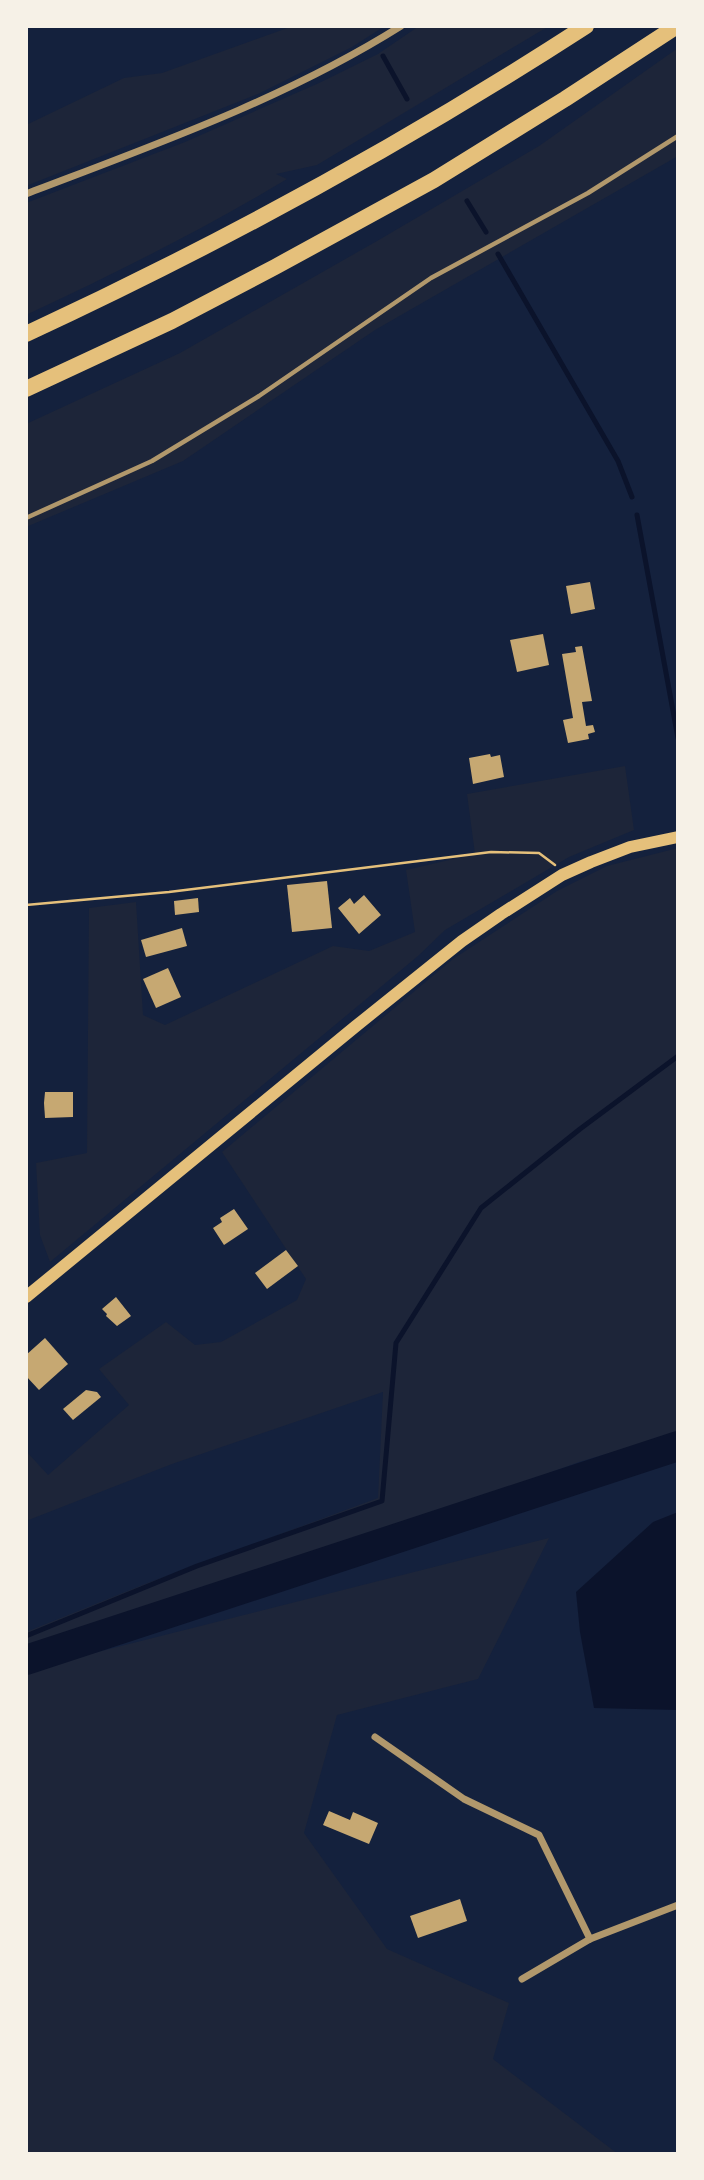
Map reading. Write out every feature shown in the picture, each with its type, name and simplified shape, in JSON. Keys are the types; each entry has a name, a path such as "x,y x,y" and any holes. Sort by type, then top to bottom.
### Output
{"highway":[{"path":"26,334 139,282 369,159 521,69 586,26"},
{"path":"26,389 172,321 435,180 677,26"}],"main road":[{"path":"26,1297 462,941 562,875 630,847 678,837"}],"street":[{"path":"26,194 192,131 355,55 401,26"},
{"path":"375,1737 464,1799 539,1835 590,1939"},
{"path":"522,1979 590,1939 678,1905"}],"lane":[{"path":"26,518 152,461 259,396 432,278 588,194 678,136"}],"path":[{"path":"26,905 169,892 491,852 540,853 554,864 562,875"}],"shaded area":[{"path":"293,26 385,26 352,47 258,94 26,186 26,125 124,78 162,73"},
{"path":"419,26 549,26 317,165 276,174 287,179 158,250 26,315 26,203 185,142 319,83 378,54"},
{"path":"678,48 678,156 375,330 183,461 26,527 26,424 180,353 377,241 539,146"},
{"path":"625,766 634,830 569,857 445,930 418,956 50,1262 40,1235 36,1163 87,1153 89,908 136,902 143,1015 165,1025 333,946 369,951 415,932 406,870 475,854 467,794"},
{"path":"678,848 678,1433 579,1462 313,1559 26,1658 26,1632 145,1584 378,1498 383,1392 172,1464 26,1521 26,1451 48,1475 129,1405 99,1369 166,1322 195,1345 221,1342 297,1300 306,1279 222,1152 453,959 557,891 607,866"},
{"path":"678,1512 678,1710 594,1708 580,1632 576,1592 653,1522"},
{"path":"549,1538 478,1679 337,1715 304,1833 387,1949 509,2003 493,2059 618,2154 26,2154 26,1670"}],"building":[{"path":"590,582 595,609 571,614 566,586"},
{"path":"543,634 549,665 517,672 510,640"},
{"path":"582,646 592,701 582,702 586,726 593,725 595,732 588,734 589,739 568,743 563,720 573,718 562,654 576,652 575,647"},
{"path":"490,754 491,757 500,755 504,777 473,784 469,758"},
{"path":"327,881 332,928 292,932 287,885"},
{"path":"364,895 381,915 359,934 338,908 350,898 354,904"},
{"path":"198,898 199,912 175,915 174,901"},
{"path":"182,928 187,946 146,957 141,940"},
{"path":"168,968 181,997 156,1008 143,979"},
{"path":"45,1092 73,1092 73,1117 45,1118"},
{"path":"234,1209 248,1229 224,1245 213,1228 222,1222 220,1218"},
{"path":"286,1250 298,1266 267,1289 255,1273"},
{"path":"116,1297 131,1316 117,1326 102,1309"},
{"path":"45,1338 68,1364 39,1390 26,1376 26,1355"},
{"path":"86,1390 97,1392 101,1397 73,1420 63,1409"},
{"path":"329,1811 350,1820 353,1812 378,1823 369,1844 323,1825"},
{"path":"460,1899 467,1921 418,1938 410,1916"}],"waterway":[{"path":"383,56 407,99"},
{"path":"467,201 486,232"},
{"path":"498,254 618,461 632,497"},
{"path":"637,515 678,738"},
{"path":"26,1636 197,1566 382,1501 396,1343 481,1208 678,1056"},
{"path":"26,1660 678,1446"}]}
